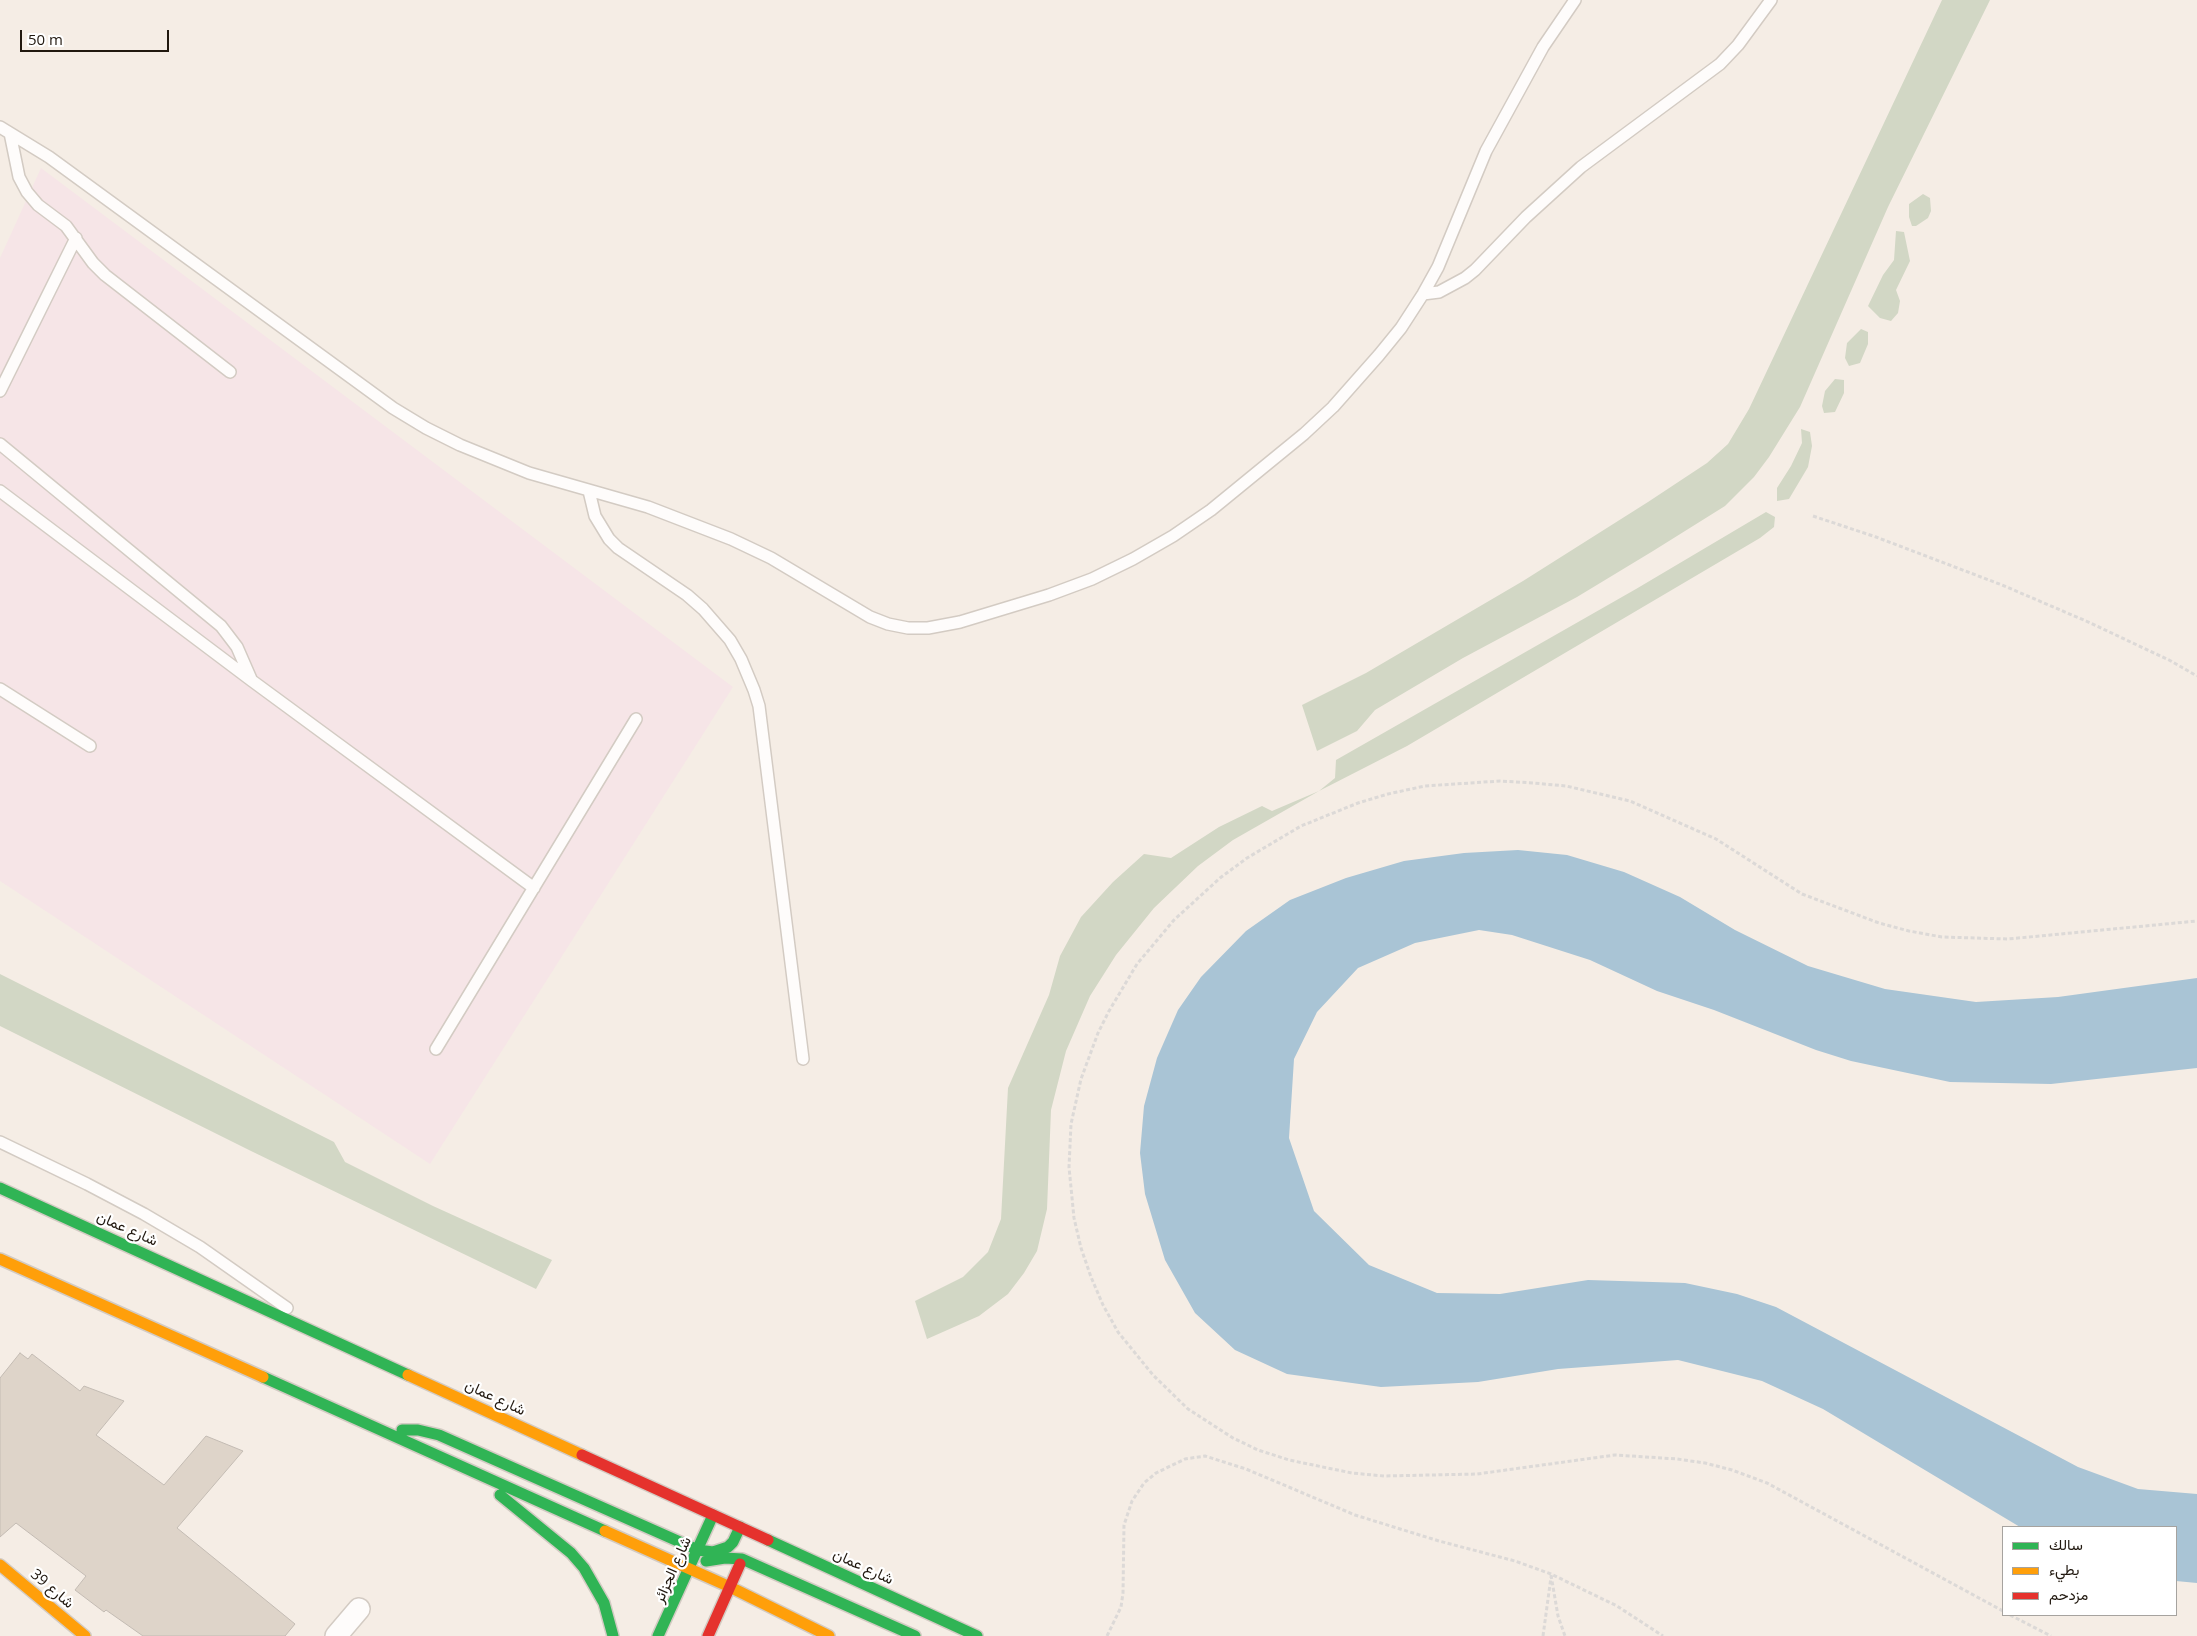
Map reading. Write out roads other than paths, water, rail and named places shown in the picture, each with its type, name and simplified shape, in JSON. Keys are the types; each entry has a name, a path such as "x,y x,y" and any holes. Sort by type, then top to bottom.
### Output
{"main road":[{"name":"شارع عمان","path":"0,1188 740,1527 748,1546 977,1636"},
{"path":"0,1258 730,1587 829,1636"},
{"path":"380,1430 418,1430 439,1435 698,1550 721,1551 733,1542 740,1527"},
{"path":"472,1472 571,1553 580,1563 595,1585 604,1603 613,1636"},
{"name":"شارع الجزائر","path":"658,1636 690,1570 713,1515"},
{"path":"690,1570 708,1560 725,1558 748,1546"},
{"path":"708,1636 748,1546"},
{"path":"748,1546 915,1636"},
{"name":"شارع 39","path":"0,1565 85,1636"}],"street":[{"path":"336,1636 358,1609"}],"lane":[{"path":"5,130 80,179 393,408 434,432 496,461 529,473 648,507 731,539 780,563 870,618 908,628 944,626 1049,595 1092,579 1133,560 1203,516 1304,434 1333,407 1379,355 1423,294 1438,267 1469,190 1506,114 1543,47 1575,0"},
{"path":"1423,294 1439,292 1465,278 1475,270 1526,216 1580,167 1720,64 1744,38 1771,0"},
{"path":"5,130 19,177 27,192 38,205 66,226 93,263 106,275 230,372"},
{"path":"0,391 76,238"},
{"path":"0,444 221,626 237,647 251,680"},
{"path":"0,491 251,680 534,888"},
{"path":"590,491 595,516 609,539 618,548 703,609 730,640 741,659 754,690 759,706 803,1060"},
{"path":"0,689 90,746"},
{"path":"436,1049 636,719"},
{"path":"0,1142 88,1184 144,1214 241,1275 320,1333"}],"water":[{"path":"1518,850 1567,855 1624,872 1680,897 1735,930 1808,966 1885,989 1976,1002 2058,997 2197,978 2197,1068 2051,1084 1950,1082 1851,1061 1816,1050 1714,1010 1657,991 1590,960 1512,935 1479,930 1415,943 1358,968 1317,1012 1294,1059 1289,1138 1314,1211 1369,1265 1437,1293 1500,1294 1588,1280 1685,1283 1737,1294 1776,1307 2078,1467 2138,1489 2197,1494 2197,1583 2177,1581 2177,1526 2018,1526 1823,1409 1762,1381 1678,1360 1558,1369 1478,1382 1381,1387 1287,1374 1235,1350 1195,1313 1165,1260 1145,1194 1140,1153 1144,1106 1157,1058 1178,1010 1201,977 1246,931 1290,900 1346,878 1404,861 1464,853"}]}
